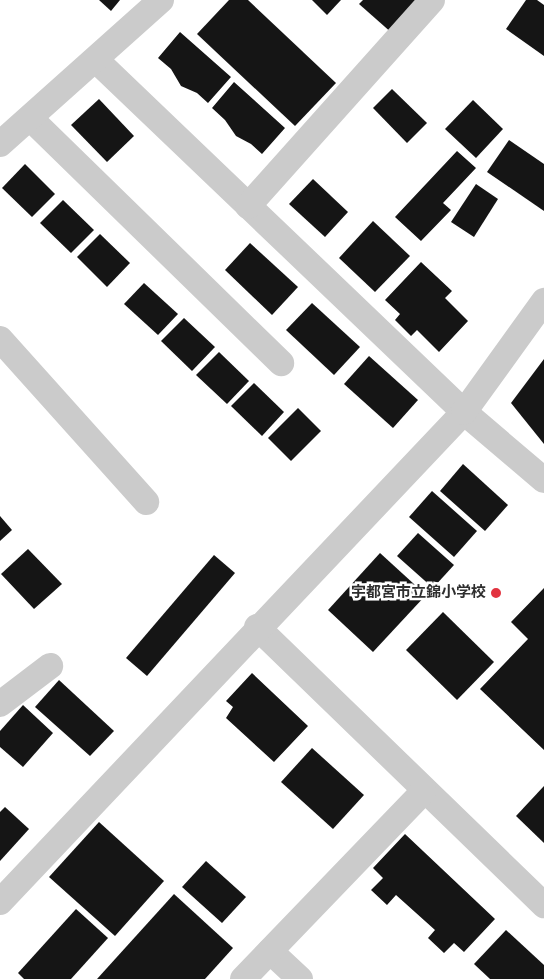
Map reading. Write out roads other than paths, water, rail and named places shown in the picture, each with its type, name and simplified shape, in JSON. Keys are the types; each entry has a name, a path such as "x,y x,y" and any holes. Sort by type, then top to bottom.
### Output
{"street":[{"path":"0,144 161,0"},
{"path":"248,206 432,0"},
{"path":"96,60 464,412 544,480"},
{"path":"30,118 281,363"},
{"path":"0,902 257,628 464,412 544,301"},
{"path":"0,339 146,502"},
{"path":"257,628 423,792 544,905"},
{"path":"0,704 50,666"},
{"path":"243,979 423,792"},
{"path":"270,950 300,979"}],"place":[{"name":"宇都宮市立錦小学校","path":"496,593"}]}
